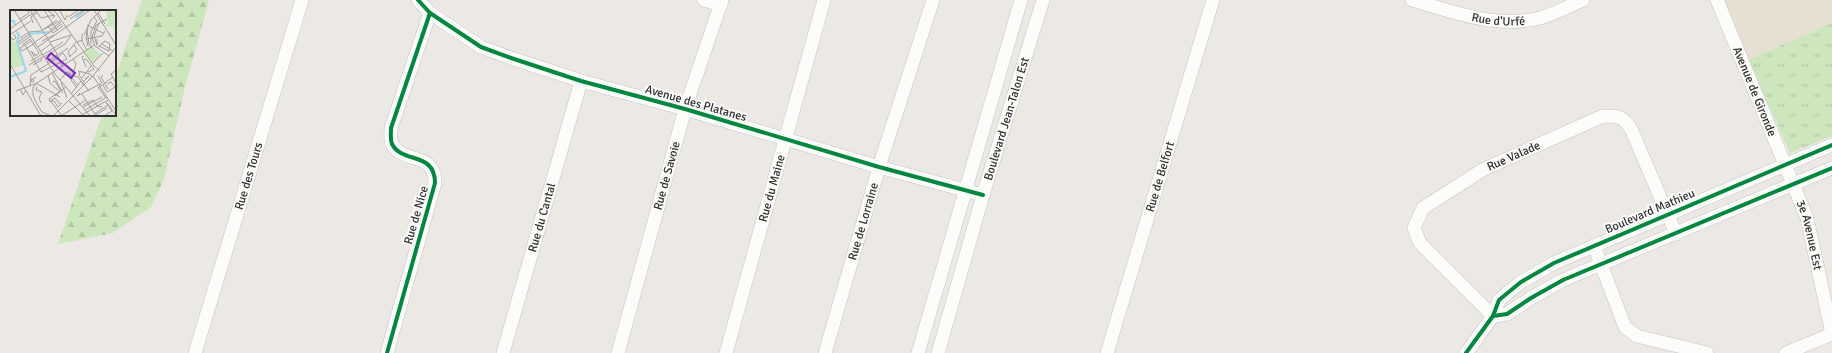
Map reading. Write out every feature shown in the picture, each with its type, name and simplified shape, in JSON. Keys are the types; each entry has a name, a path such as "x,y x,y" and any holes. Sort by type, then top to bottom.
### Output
{"street":[{"name":"Rue des Tours","path":"196,353 302,0"},
{"name":"Avenue des Platanes","path":"418,0 430,13 481,46 581,81 983,195"},
{"path":"704,0 721,2"},
{"name":"Rue du Maine","path":"726,353 824,0"},
{"name":"Rue de Lorraine","path":"825,353 880,167 933,0"},
{"name":"Boulevard Jean-Talon Est","path":"918,353 1021,0"},
{"name":"Boulevard Jean-Talon Est","path":"940,352 983,195 1043,0"},
{"name":"Rue de Belfort","path":"1107,353 1213,0"},
{"name":"Rue d'Urfé","path":"1412,0 1476,18 1499,22 1520,22 1542,17 1581,0"},
{"name":"Avenue de Gironde","path":"1717,0 1793,184"},
{"name":"Rue de Savoie","path":"618,353 685,110 721,2"},
{"name":"Rue de Nice","path":"387,353 435,183 435,174 432,168 421,160 397,150 392,144 391,136 391,128 430,13"},
{"name":"Rue du Cantal","path":"503,353 581,81"},
{"name":"Rue Valade","path":"1493,316 1420,243 1414,228 1423,208 1484,169 1603,116 1622,118 1628,122 1676,234"},
{"name":"Boulevard Mathieu","path":"1466,353 1493,316 1499,300 1521,282 1554,263 1832,145"},
{"path":"1493,316 1508,314 1531,298 1564,280 1602,266 1832,168"},
{"name":"3e Avenue Est","path":"1793,184 1807,218 1832,334"},
{"path":"1594,246 1624,327 1637,336 1707,353"},
{"path":"1786,353 1832,334"}],"shaded area":[{"path":"1722,0 1832,0 1832,23 1748,60"}],"green space":[{"path":"142,0 209,0 185,87 164,179 151,207 113,233 58,244 102,116 116,116 116,74"},
{"path":"1832,23 1832,136 1790,153 1748,60"}],"cycle path":[{"path":"418,0 430,13 481,47 514,59 581,81 685,109 879,167 983,195"},
{"path":"387,353 435,183 434,173 430,166 397,150 392,144 391,138 391,128 430,13"},
{"path":"1466,353 1493,316 1499,300 1521,282 1554,263 1832,145"},
{"path":"1493,316 1507,314 1531,298 1563,280 1832,168"}]}
